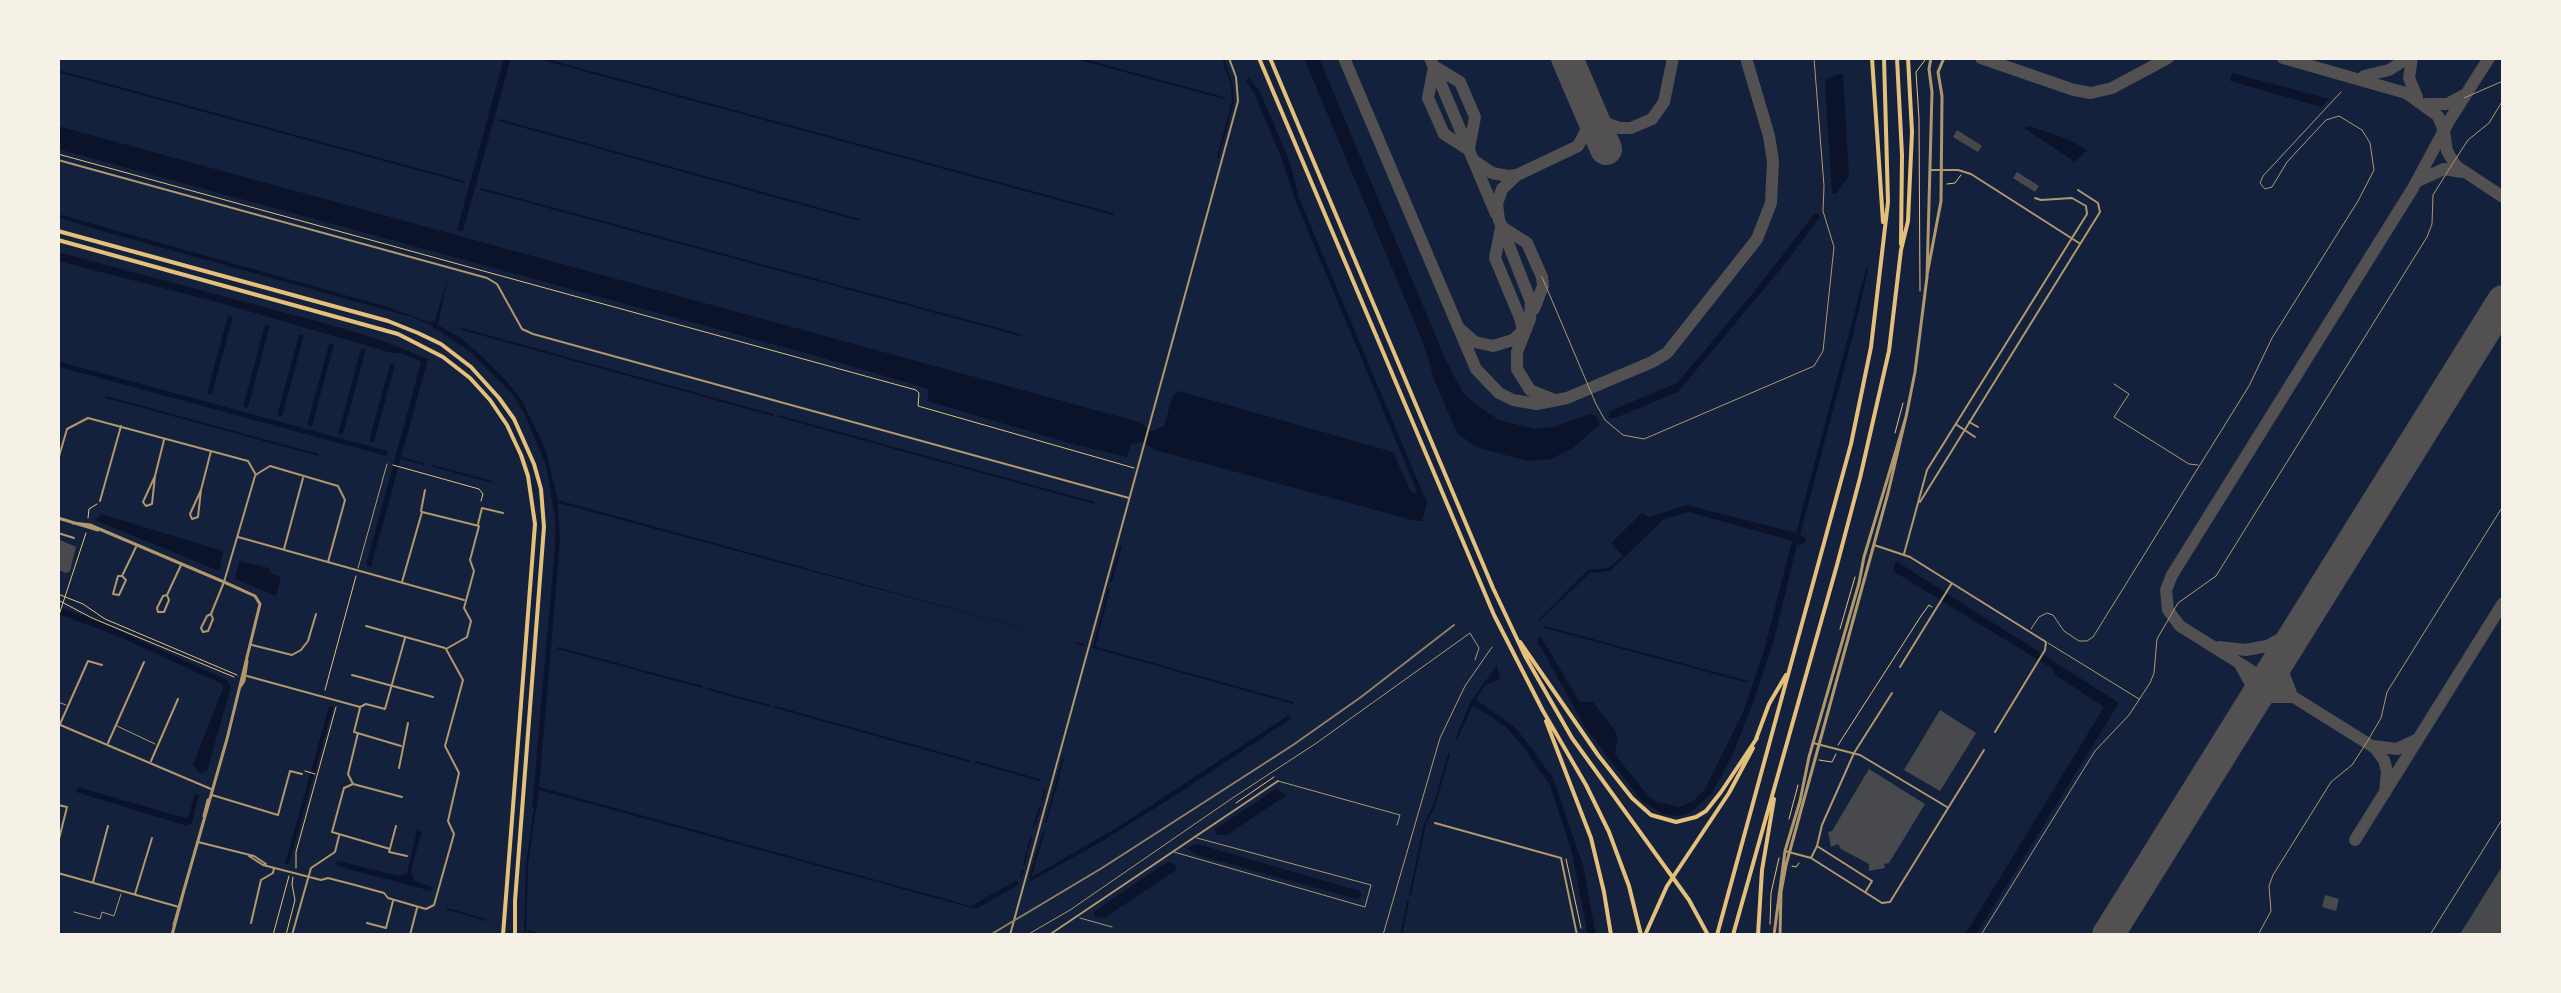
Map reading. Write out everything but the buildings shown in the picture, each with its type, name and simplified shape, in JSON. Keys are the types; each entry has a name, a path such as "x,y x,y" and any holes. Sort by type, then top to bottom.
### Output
{"highway":[{"path":"1259,58 1479,582 1506,641 1609,832 1643,935"},
{"path":"1270,58 1516,638 1572,738 1678,885 1708,935"},
{"path":"1872,58 1884,232"},
{"path":"1717,935 1851,444 1871,347 1884,232 1888,156 1884,58"},
{"path":"1733,935 1860,478 1889,351 1901,250 1902,155 1897,58"},
{"path":"1901,250 1908,221 1912,132 1908,58"},
{"path":"58,231 388,321 418,333 441,344 471,367 514,419 534,464 541,489 544,527 515,901 515,935"},
{"path":"58,240 398,334 443,357 470,378 507,425 528,476 535,524 503,935"},
{"path":"1516,638 1598,755 1632,798 1651,815 1676,822 1706,811 1757,738"},
{"path":"1643,935 1667,886 1729,793 1757,738 1769,704 1789,670"},
{"path":"1543,711 1591,838 1611,935"},
{"path":"1758,935 1762,870 1778,778"}],"street":[{"path":"1010,935 1238,101 1236,77 1229,58"},
{"path":"1787,851 1906,417 1920,347 1927,277 1932,90 1929,58"},
{"path":"1927,277 1939,216 1942,96 1938,72 1944,58"},
{"path":"58,160 487,278 497,284 522,329 533,334 1129,498"},
{"path":"1930,170 1958,170 1973,175 2080,244"},
{"path":"1917,507 2101,208 2078,190"},
{"path":"1904,554 1927,470 2087,214 2086,206 2068,197 2035,198"},
{"path":"2041,289 2049,293"},
{"path":"1996,362 2004,367"},
{"path":"58,460 67,429 88,418 248,461 256,475"},
{"path":"1969,422 1978,427"},
{"path":"1957,425 1975,437"},
{"path":"100,501 121,426"},
{"path":"155,476 143,502 146,506 152,504 155,476 165,438"},
{"path":"201,490 190,515 193,519 198,517 211,451"},
{"path":"211,614 224,582 256,475 270,466 338,486 345,500 328,562"},
{"path":"284,550 304,476"},
{"path":"402,582 422,512 425,490"},
{"path":"366,626 446,649 467,637 471,621 464,608 474,571 470,560 477,525 482,508 503,513"},
{"path":"422,512 477,525"},
{"path":"58,518 137,544 251,594 260,601 261,608 243,677 172,935"},
{"path":"58,533 74,538"},
{"path":"238,537 466,600"},
{"path":"122,576 126,580 119,595 113,594 118,576 122,576 137,544"},
{"path":"1871,544 1904,554 2046,642 2045,650 1995,732"},
{"path":"167,595 181,564"},
{"path":"1900,667 1952,582"},
{"path":"251,645 292,655 308,641 316,614"},
{"path":"243,677 360,707 366,704 385,709 405,638"},
{"path":"198,842 308,877 341,881 384,893 393,900 417,907 426,909 434,905 454,834 448,821 459,773 445,746 463,680 446,649"},
{"path":"102,665 88,661 59,724 150,762 211,792 278,815 290,771 302,774"},
{"path":"108,745 144,662"},
{"path":"352,675 433,697"},
{"path":"1811,858 1854,753 1892,693"},
{"path":"150,762 178,699"},
{"path":"360,707 354,732 404,747 399,768"},
{"path":"401,746 408,723"},
{"path":"353,784 348,774 358,733"},
{"path":"1815,744 1854,753 1948,807"},
{"path":"1777,935 1782,864 1814,758 1815,744"},
{"path":"1787,851 1811,858 1882,903 1890,902 1984,750"},
{"path":"1049,935 1278,781"},
{"path":"390,849 332,832 344,788 353,784 402,797"},
{"path":"58,805 67,807 58,843"},
{"path":"1435,823 1561,858 1580,935"},
{"path":"93,883 108,826"},
{"path":"396,826 389,852 407,856"},
{"path":"292,935 313,865 335,852 340,835"},
{"path":"135,895 152,838"},
{"path":"1817,846 1872,881 1866,892"},
{"path":"251,923 261,880 273,873 274,867"},
{"path":"58,873 179,907"},
{"path":"367,923 386,928 393,900"},
{"path":"410,935 417,907"}],"lane":[{"path":"1542,277 1596,404 1605,420 1623,435 1644,439 1814,366 1823,351 1834,244 1823,211 1824,186 1814,58"},
{"path":"2464,98 2503,81"},
{"path":"2030,631 2039,617 2047,613 2053,615 2064,631 2077,640 2084,642 2091,639 2249,386 2272,338 2373,173 2372,153 2365,133 2342,117 2334,116 2326,120 2287,162 2272,187 2266,189 2261,185 2263,176 2341,92"},
{"path":"1981,935 2093,754 2128,717 2139,699 2153,675 2158,636 2181,600 2211,582 2217,574 2428,235 2436,189 2468,140 2489,123 2503,100"},
{"path":"2114,384 2129,394 2114,417 2191,465 2202,461"},
{"path":"357,570 389,464"},
{"path":"2258,935 2271,911 2269,886 2272,877 2331,782 2352,765 2362,751 2381,718 2387,692 2503,506"},
{"path":"1027,935 1070,910 1315,744 1470,633 1479,648 1475,660"},
{"path":"2046,642 2139,699"},
{"path":"1383,935 1440,738 1465,686 1492,647"},
{"path":"58,702 69,706"},
{"path":"116,725 157,745"},
{"path":"1278,781 1400,815 1397,825"},
{"path":"2430,935 2503,818"},
{"path":"1173,851 1365,907 1371,885 1195,836"},
{"path":"74,912 100,919 102,912 114,916 121,891"},
{"path":"1079,915 1112,927"}],"path":[{"path":"1920,290 1916,72 1929,58"},
{"path":"58,154 916,390 919,393 918,406 1137,469"},
{"path":"1894,440 1903,404"},
{"path":"389,464 479,489 483,494 480,506"},
{"path":"58,618 88,526 89,509 100,501"},
{"path":"323,697 357,570"},
{"path":"58,594 83,604 105,619 243,677"},
{"path":"58,600 92,618 243,677"},
{"path":"1814,758 1832,762 1839,741 1921,616 1929,605 1936,609"},
{"path":"273,935 298,861 296,852 338,701"},
{"path":"308,772 318,774"},
{"path":"1564,852 1575,895 1580,935"},
{"path":"1782,864 1796,867 1802,855"},
{"path":"286,935 295,900 292,872"}],"water":[{"path":"504,58 511,58 463,231 457,230"},
{"path":"1304,58 1319,58 1445,358 1463,393 1499,420 1534,429 1554,427 1590,414 1596,416 1600,424 1573,448 1551,459 1527,461 1476,447 1457,433 1435,382 1422,340"},
{"path":"2232,73 2329,99 2321,107 2230,81"},
{"path":"1843,74 1849,176 1836,194 1832,193 1825,83 1826,79"},
{"path":"1249,77 1260,92 1290,162 1299,198 1427,503 1422,521 1155,450 1143,442 1131,445 1127,457 1076,445 927,401 929,389 816,356 58,149 58,126 1139,422 1151,431 1164,426 1173,395 1179,391 1393,452 1411,492 1415,494 1416,489 1294,197 1283,162 1246,81"},
{"path":"2029,126 2067,139 2087,150 2075,162 2024,128"},
{"path":"1818,213 1820,217 1784,265 1678,392 1615,418 1608,418 1610,411 1677,383 1758,287 1814,214"},
{"path":"58,214 384,306 429,322 435,321 449,273 438,325 476,351 521,399 545,448 558,500 1078,643 558,503 560,542 539,787 971,906 1015,881 1018,885 976,909 539,790 537,808 532,808 555,518 546,465 524,413 512,394 469,351 433,329 433,326 412,317 91,228 58,217"},
{"path":"58,252 327,324 381,340 428,359 371,567 366,565 421,362 401,353 58,261"},
{"path":"1866,269 1853,335 1800,535 1806,538 1804,544 1797,545 1774,640 1753,703 1733,754 1712,793 1690,813 1675,816 1662,814 1642,801 1585,727 1538,646 1537,639 1540,636 1580,702 1593,702 1615,731 1618,738 1615,754 1648,796 1657,802 1679,807 1693,801 1705,789 1743,712 1763,654 1792,541 1689,512 1664,519 1610,571 1590,573 1538,620 1588,570 1608,568 1623,556 1611,543 1642,513 1649,517 1687,505 1796,533"},
{"path":"101,514 223,551 219,571 95,520"},
{"path":"239,561 269,568 272,574 281,577 276,596 235,579"},
{"path":"1896,561 2119,703 1976,935 1965,935 2104,707 2054,674 2053,669 1893,571"},
{"path":"58,607 89,617 227,680 231,687 207,771 201,774 193,765 222,684 113,634 58,614"},
{"path":"1497,665 1500,679 1485,685 1476,700 1511,724 1553,778 1583,865 1596,935 1588,935 1572,853 1550,785 1521,744 1506,727 1473,705 1455,739 1471,701"},
{"path":"329,706 333,707 289,864 285,864"},
{"path":"1289,715 1292,718 1176,795 1029,882 1030,878 1118,827"},
{"path":"78,787 185,818 188,817 195,793 199,795 192,823 187,826 76,792"},
{"path":"1276,789 1287,795 1227,835 1216,835 1215,829"},
{"path":"417,830 422,832 411,869 414,881 432,887 431,891 337,866 338,861 399,876 407,873"},
{"path":"1197,844 1360,891 1361,896 1357,899 1197,855 1187,848"},
{"path":"1171,862 1177,866 1175,871 1104,918 1095,917 1094,912"}],"waterway":[{"path":"539,58 1113,214"},
{"path":"1076,58 1224,98"},
{"path":"1218,157 1233,101 1232,86 1223,58"},
{"path":"58,71 464,182"},
{"path":"499,120 860,220"},
{"path":"481,189 1020,335"},
{"path":"210,392 230,318"},
{"path":"246,405 267,327"},
{"path":"462,329 773,415"},
{"path":"280,414 301,337"},
{"path":"310,424 331,346"},
{"path":"341,432 363,351"},
{"path":"58,364 385,453"},
{"path":"372,440 392,366"},
{"path":"106,397 318,455"},
{"path":"778,416 1094,503"},
{"path":"401,458 424,464"},
{"path":"433,466 492,482"},
{"path":"1111,581 1121,547"},
{"path":"1094,647 1109,589"},
{"path":"1545,627 1748,682"},
{"path":"1076,643 1084,645"},
{"path":"1093,647 1293,703"},
{"path":"558,648 702,687"},
{"path":"708,689 770,706"},
{"path":"775,707 969,761"},
{"path":"1410,895 1425,824 1434,806 1449,754"},
{"path":"1046,822 1063,759"},
{"path":"976,762 1039,780"},
{"path":"1042,799 1045,790"},
{"path":"1034,826 1040,807"},
{"path":"525,935 527,864 535,808"},
{"path":"1030,878 1044,831"},
{"path":"1028,848 1031,838"},
{"path":"1024,864 1027,852"},
{"path":"1021,876 1023,871"},
{"path":"1401,935 1408,902"},
{"path":"447,909 486,920"},
{"path":"528,931 542,935"}],"taxiway":[{"path":"1344,58 1476,369 1499,393 1513,400 1537,404 1567,398 1667,353 1757,239 1771,203 1773,161 1769,136 1746,58"},
{"path":"1430,58 1496,214"},
{"path":"1588,108 1602,122 1620,128 1631,128 1652,119 1664,102 1673,58"},
{"path":"1981,58 2091,93 2112,88 2168,58"},
{"path":"2283,58 2406,93 2438,116 2447,151 2456,166 2503,197"},
{"path":"2364,76 2389,70 2408,58"},
{"path":"2412,58 2409,78 2417,97"},
{"path":"2385,793 2387,771 2384,760 2375,748 2180,626 2168,610 2166,590 2172,575 2413,188 2449,121 2489,58"},
{"path":"1434,67 1428,98 1444,134 1469,150"},
{"path":"1435,67 1460,82 1475,117 1469,149"},
{"path":"2426,104 2447,104 2464,95"},
{"path":"1552,399 1530,390 1517,369 1517,352 1530,319 1531,302 1499,220 1497,204 1502,189 1517,175 1578,146 1588,127 1588,108"},
{"path":"1476,162 1492,173 1517,175"},
{"path":"2420,180 2444,169 2462,172"},
{"path":"1502,227 1527,243 1542,277 1543,286 1534,309"},
{"path":"1501,228 1495,258 1524,334"},
{"path":"1460,329 1475,342 1493,346 1513,340 1524,330"},
{"path":"2355,840 2503,603"},
{"path":"2219,647 2246,650 2267,646 2290,634 2308,614"},
{"path":"2290,642 2282,670 2291,693"},
{"path":"2241,666 2251,684 2248,710"},
{"path":"2248,710 2270,697 2292,697"},
{"path":"2373,746 2397,749 2416,740"}],"runway":[{"path":"1567,58 1606,149"},
{"path":"2108,935 2503,301"}],"railway":[{"path":"990,935 1102,868 1293,745 1454,625"}]}
